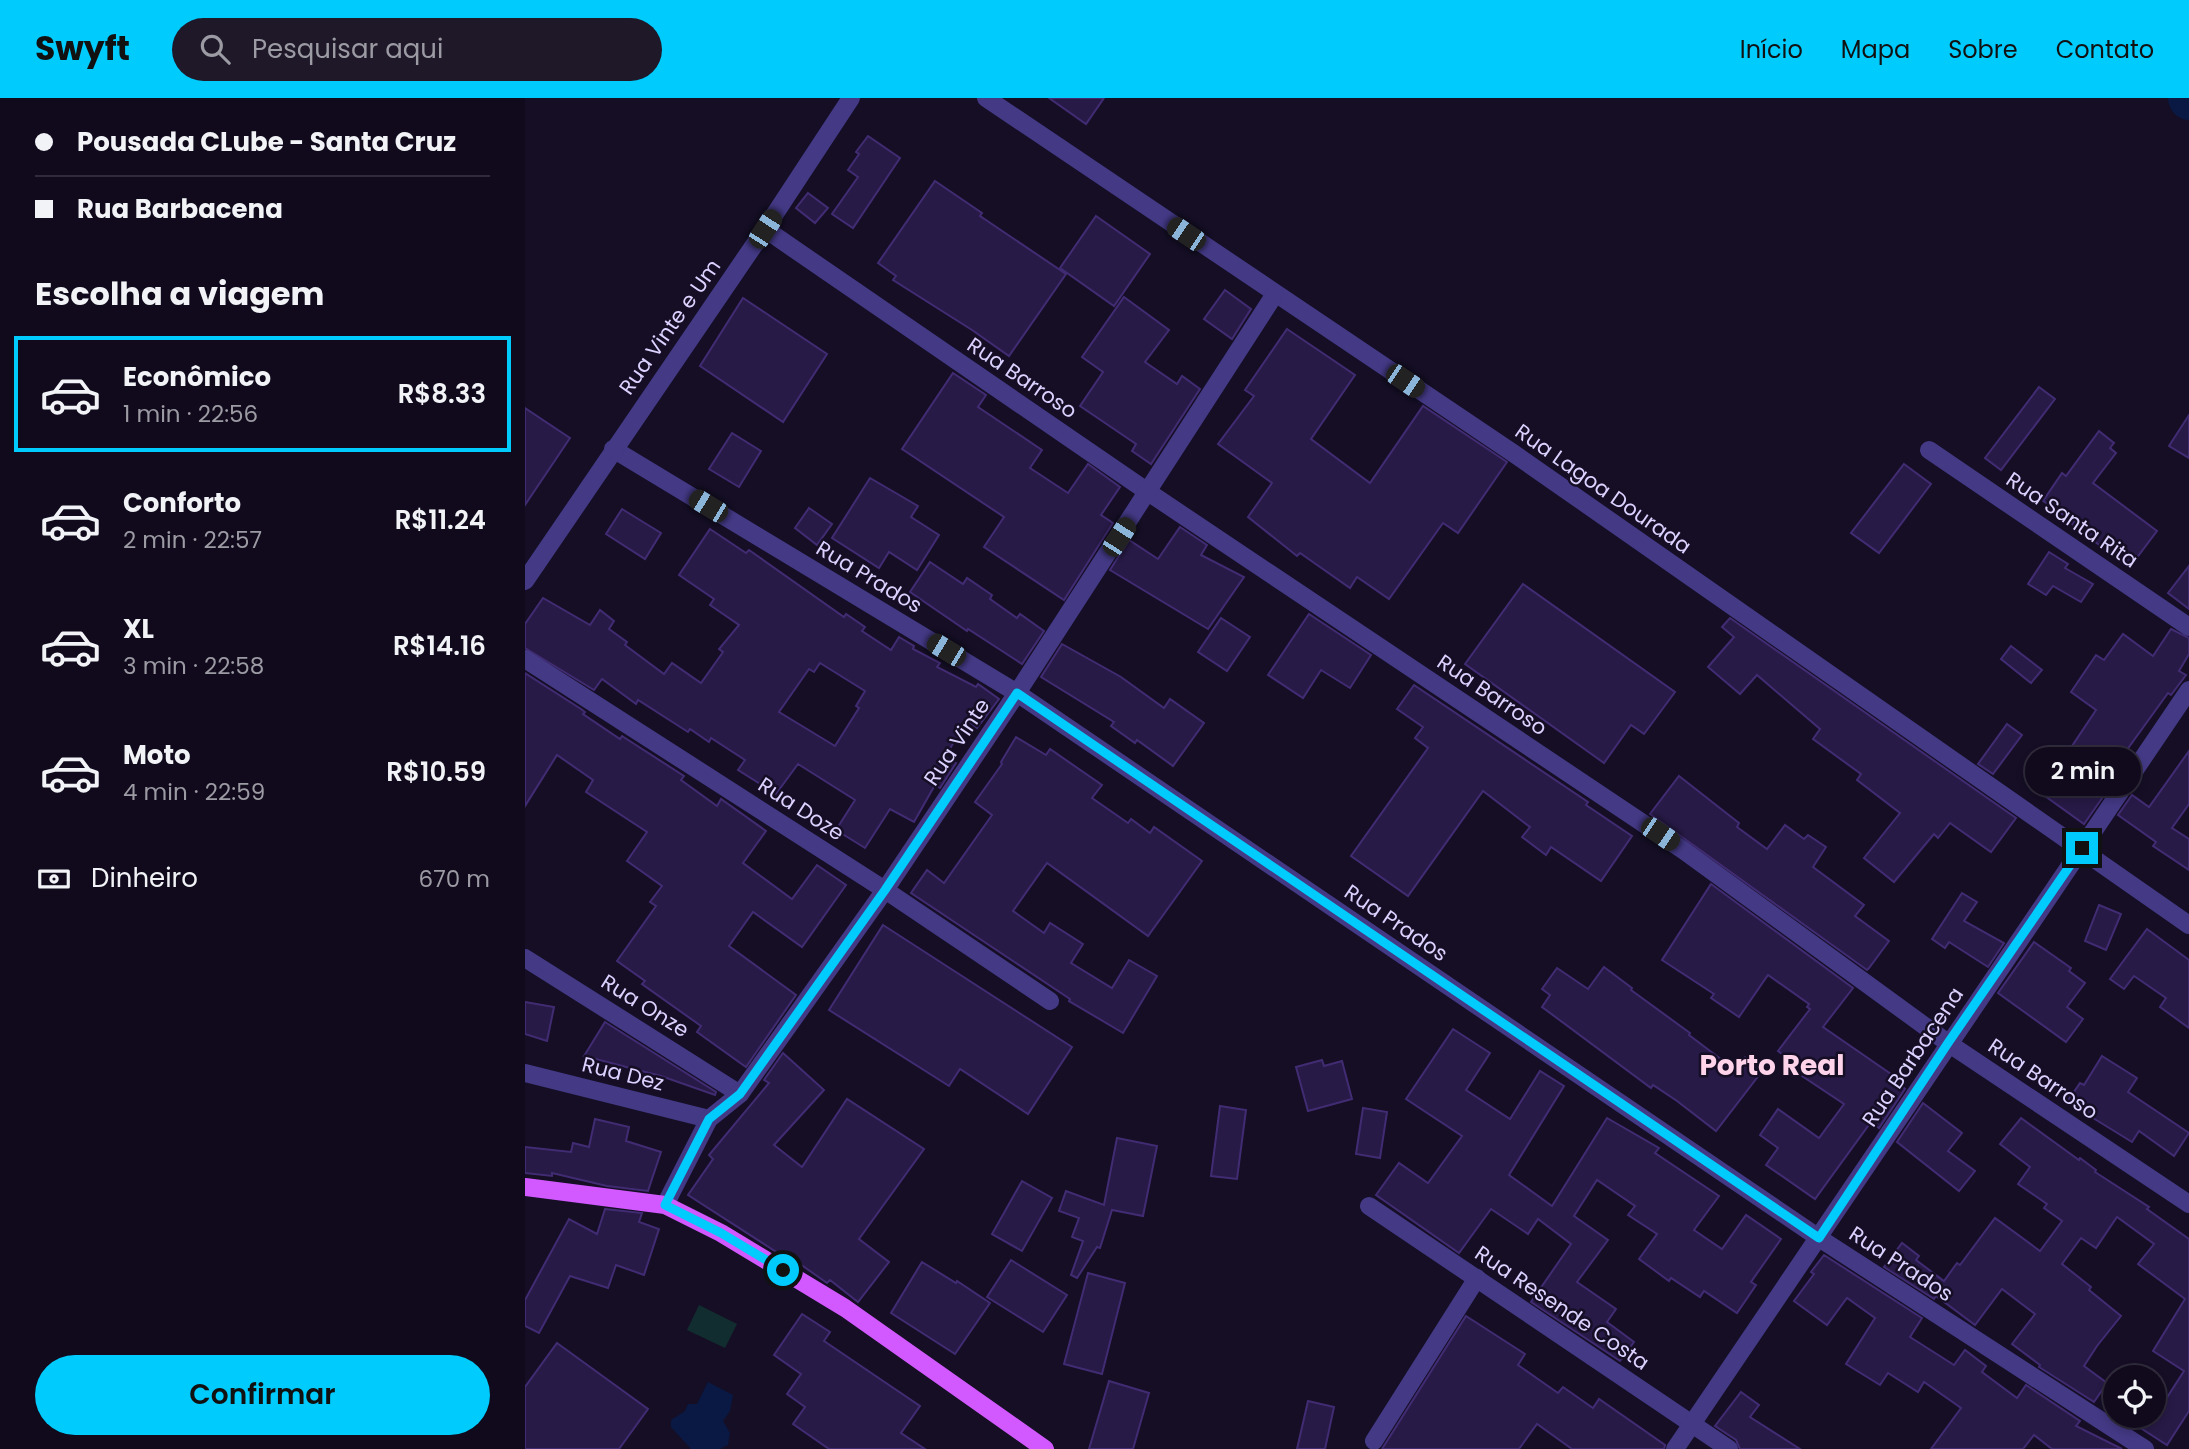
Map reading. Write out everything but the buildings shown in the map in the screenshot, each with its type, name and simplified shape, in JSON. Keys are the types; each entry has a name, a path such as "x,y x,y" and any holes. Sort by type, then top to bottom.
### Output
{"main road":[{"path":"525,1187 665,1205 721,1233 845,1308 1045,1449"}],"street":[{"name":"Rua Vinte e Um","path":"525,581 851,98"},
{"name":"Rua Lagoa Dourada","path":"986,98 1513,453 2189,925"},
{"name":"Rua Barroso","path":"765,229 1148,492 1683,850 1948,1043 2189,1204"},
{"name":"Rua Vinte","path":"665,1205 709,1119 740,1094 885,890 1017,693 1275,295"},
{"name":"Rua Prados","path":"613,449 1017,693 1819,1238 2145,1449"},
{"name":"Rua Santa Rita","path":"1929,450 2189,627"},
{"name":"Rua Doze","path":"525,659 885,890 1050,1001"},
{"name":"Rua Barbacena","path":"1675,1449 2189,690"},
{"name":"Rua Onze","path":"525,958 740,1094"},
{"name":"Rua Dez","path":"525,1073 709,1119"},
{"name":"Rua Resende Costa","path":"1369,1206 1729,1449"},
{"path":"1374,1441 1477,1278"}],"green space":[{"path":"699,1305 737,1324 725,1348 687,1330"}],"water":[{"path":"708,1382 733,1395 730,1411 723,1421 730,1433 728,1445 720,1449 691,1449 671,1427 671,1420 685,1411 688,1404 697,1404"}],"district":[{"name":"Porto Real","path":"1772,1065"}],"route":[{"path":"783,1270 721,1233 665,1205 709,1119 740,1094 885,890 1017,693 1819,1238 2082,848"}]}
